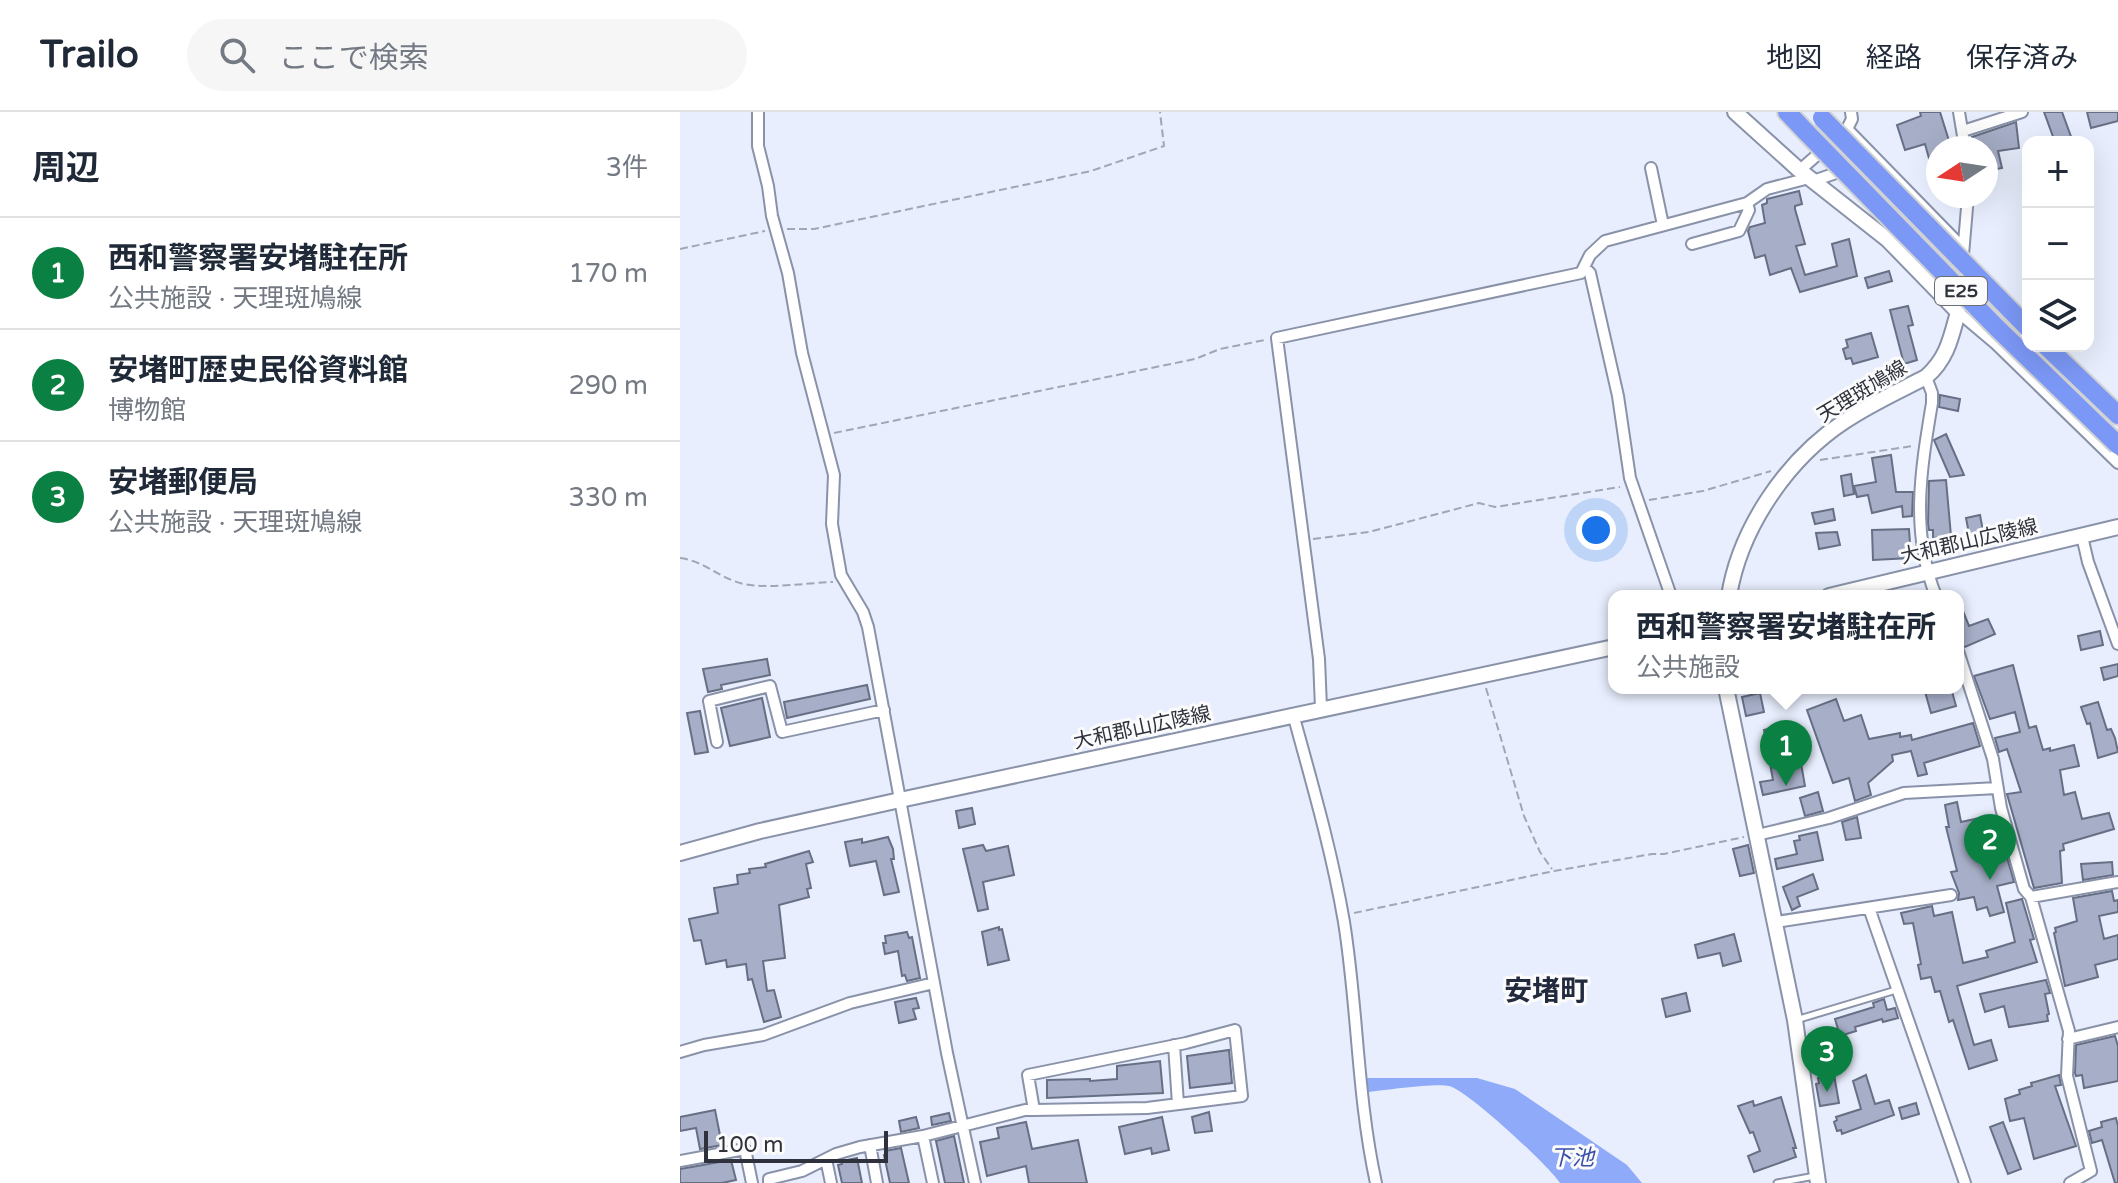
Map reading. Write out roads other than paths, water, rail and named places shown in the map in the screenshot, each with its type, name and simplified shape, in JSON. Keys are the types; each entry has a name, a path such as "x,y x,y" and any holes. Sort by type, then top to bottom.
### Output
{"highway":[{"name":"E25","path":"1787,112 1996,327 2118,445"},
{"name":"E25","path":"1819,115 2022,322"},
{"path":"2052,352 2118,415"}],"main road":[{"path":"1735,112 1807,177 1888,240 1958,312"},
{"name":"天理斑鳩線","path":"1731,590 1750,531 1782,481 1800,459 1844,421 1926,377 1944,359 1958,312"},
{"name":"大和郡山広陵線","path":"1853,590 2118,527"},
{"name":"大和郡山広陵線","path":"680,853 760,831 900,800 1608,648"},
{"path":"1727,694 1795,1020 1818,1179"}],"street":[{"path":"758,112 758,146 788,273 802,353 834,475 833,539 843,582 863,612 868,627 934,983 975,1183"},
{"path":"1807,177 1847,129 1852,119 1851,112"},
{"path":"1959,112 1964,136"},
{"path":"1963,131 2022,112"},
{"path":"1847,129 1963,248"},
{"path":"1321,708 1319,659 1277,338 1581,273 1590,255 1605,241 1747,203 1767,189 1876,159"},
{"path":"1651,168 1663,225"},
{"path":"1692,244 1739,231 1749,210 1747,203"},
{"path":"1967,208 1958,312 1996,344 2118,463"},
{"path":"1584,267 1590,273 1618,396 1626,462 1669,590"},
{"path":"1926,377 1932,403 1918,508 1927,571 1934,590"},
{"path":"2082,536 2088,562 2118,644"},
{"path":"1964,670 1993,759 1997,788 2024,889 2031,897 2069,1031 2067,1076 2091,1171 2068,1183"},
{"path":"717,742 704,702 770,686 782,732 884,710"},
{"path":"1293,714 1322,818 1342,915 1353,997 1364,1126 1376,1183"},
{"path":"1757,835 1829,818 1904,793 1997,788"},
{"path":"2031,897 2118,882"},
{"path":"1776,922 1951,895"},
{"path":"1869,908 1965,1183"},
{"path":"680,1052 763,1035 850,1003 934,983"},
{"path":"2068,1039 2118,1027"},
{"path":"769,1183 769,1179 802,1171 826,1159 870,1145 923,1136 1011,1112 1147,1108 1242,1096 1235,1030 1028,1075 1034,1110"},
{"path":"1174,1045 1178,1104"},
{"path":"923,1136 933,1183"},
{"path":"870,1145 877,1183"},
{"path":"680,1161 745,1149 752,1183"},
{"path":"826,1159 831,1183"}],"lane":[{"path":"1795,1020 1896,990"},
{"path":"1777,1183 1818,1179"}],"water":[{"name":"下池","path":"1367,1078 1477,1078 1515,1089 1627,1165 1642,1183 1560,1183 1507,1129 1472,1100 1449,1086 1368,1092"}],"place":[{"name":"西和警察署安堵駐在所","path":"1786,786"},
{"name":"安堵町歴史民俗資料館","path":"1990,880"},
{"name":"安堵郵便局","path":"1827,1092"}],"district":[{"name":"安堵町","path":"1546,990"}]}
